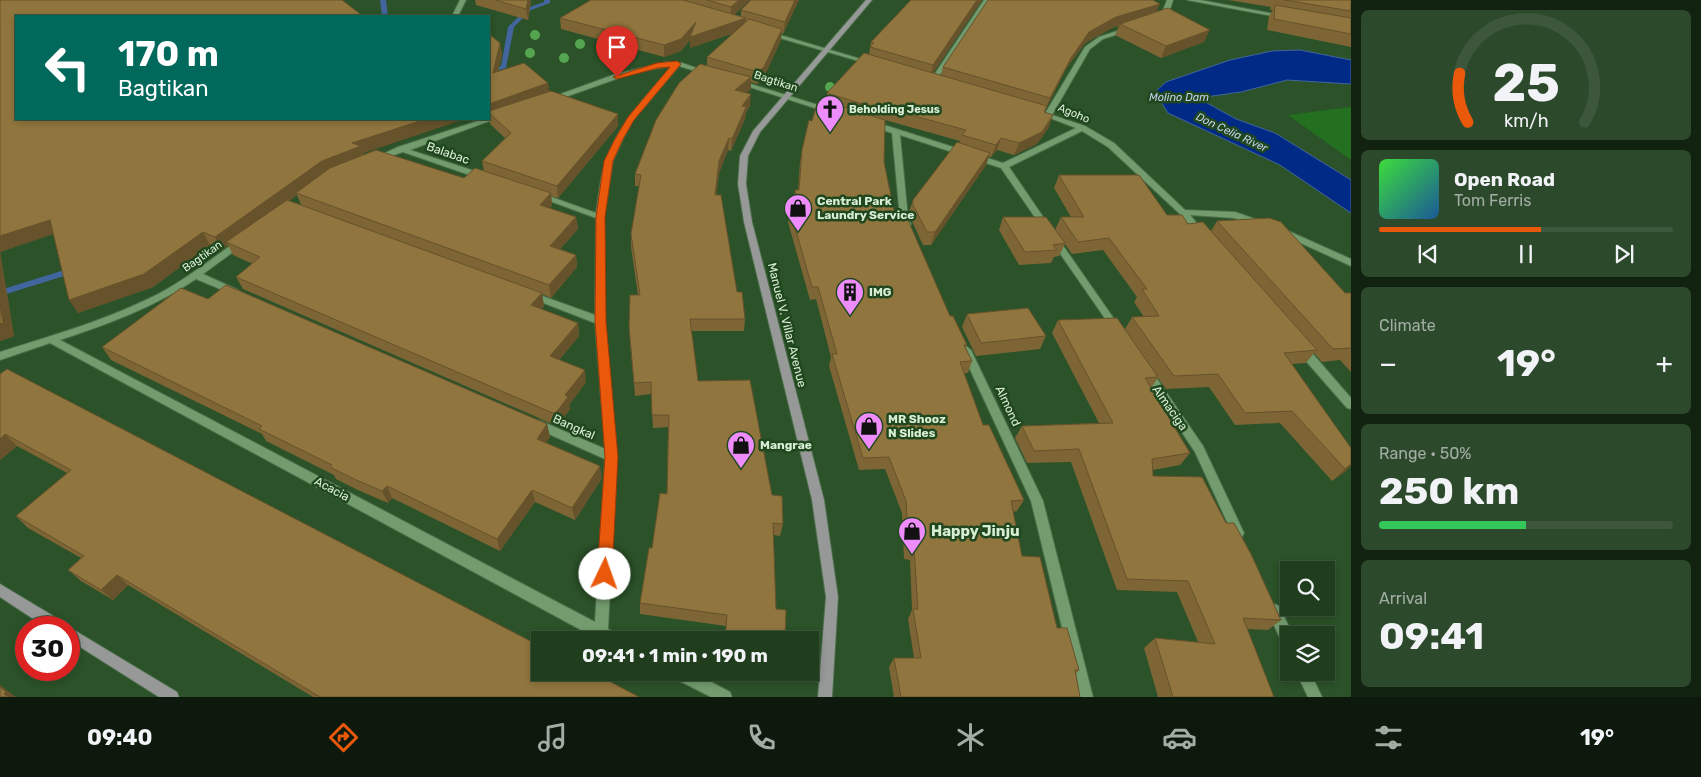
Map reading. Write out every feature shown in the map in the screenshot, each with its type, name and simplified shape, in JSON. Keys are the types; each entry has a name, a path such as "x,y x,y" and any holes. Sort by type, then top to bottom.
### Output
{"street":[{"path":"456,15 463,0"},
{"name":"Manuel V. Villar Avenue","path":"825,697 832,597 818,500 748,222 742,184 744,156 757,131 869,0"},
{"path":"933,81 987,0"},
{"path":"1153,22 1165,14 1170,0"},
{"path":"1190,0 1294,18"},
{"path":"1048,115 1087,48 1101,38 1136,27"},
{"path":"760,30 878,65"},
{"path":"601,631 611,457 600,321 600,217 608,161 619,139 630,119 677,64"},
{"path":"542,102 635,71 677,64 721,76"},
{"name":"Bagtikan","path":"729,79 842,114"},
{"path":"924,79 942,84"},
{"name":"Agoho","path":"1030,110 1082,128 1111,145 1183,212 1209,242"},
{"path":"490,119 514,111"},
{"path":"366,163 487,120"},
{"path":"860,120 1004,166 1121,336"},
{"path":"1004,166 1082,128"},
{"path":"896,132 904,218 912,236"},
{"name":"Balabac","path":"402,149 492,180"},
{"path":"528,192 600,217"},
{"path":"1183,212 1235,215 1272,228 1351,263"},
{"name":"Bagtikan","path":"0,356 145,304 196,275 251,234"},
{"path":"196,275 242,295"},
{"path":"518,291 600,321"},
{"name":"Acacia","path":"50,339 597,631"},
{"name":"Almond","path":"962,342 1037,501 1086,697"},
{"path":"1299,346 1351,405"},
{"name":"Almaciga","path":"1138,360 1199,449 1244,545"},
{"name":"Bangkal","path":"530,421 611,457"},
{"path":"0,590 41,616"},
{"path":"1268,598 1281,626"},
{"path":"80,640 172,697"},
{"path":"695,681 725,697"},
{"path":"1307,681 1314,697"}],"green space":[{"path":"1351,107 1351,160 1288,115"}],"water":[{"name":"Molino Dam","path":"1300,50 1351,60 1351,84 1287,80 1241,92 1198,98 1236,119 1275,133 1351,180 1351,213 1280,165 1168,113 1155,92 1166,82 1230,60 1272,51"}],"building":[{"path":"0,0 342,0 362,15 15,15 15,120 423,120 352,143 361,146 322,161 215,237 203,232 144,274 69,300 50,220 0,236"},
{"path":"495,0 528,0 526,9"},
{"path":"591,0 683,0 746,18 690,37 696,22 681,39 664,45 560,18"},
{"path":"707,0 739,0 731,7"},
{"path":"751,0 795,0 785,22 741,10"},
{"path":"911,0 977,0 933,65 870,47 874,43 871,42"},
{"path":"988,0 1153,0 1160,4 1116,17 1089,32 1071,58 1050,98 943,67"},
{"path":"1285,0 1351,0 1351,11"},
{"path":"1275,5 1351,18 1351,34 1274,19"},
{"path":"1168,8 1210,30 1166,46 1120,24"},
{"path":"749,19 782,29 764,67 758,72 707,57"},
{"path":"490,35 500,43 493,73 524,63 548,83 490,104"},
{"path":"864,53 1047,106 1044,112 1053,115 1042,132 1019,143 1001,138 996,145 962,135 966,130 885,108 885,111 827,93"},
{"path":"700,64 751,77 735,90 751,94 742,106 746,107 732,139 729,138 719,161 715,195 721,195 737,292 742,292 745,319 690,319 698,381 750,380 772,495 782,496 783,524 773,523 776,609 786,610 785,631 726,631 727,615 640,603 649,548 652,548 660,493 667,494 669,415 652,415 651,382 634,383 629,327 630,295 640,295 631,234 641,175 635,174 656,120 679,83"},
{"path":"551,91 618,114 557,186 482,161 511,133 490,114 490,111"},
{"path":"822,100 885,120 884,162 896,221 904,211 950,316 953,316 967,345 964,345 972,361 960,362 983,425 989,425 1024,500 1011,501 1022,556 1040,557 1057,628 1067,628 1079,670 1075,670 1080,697 901,697 894,658 921,658 913,609 918,609 914,549 909,548 906,501 889,457 863,458 832,354 837,354 818,287 812,287 790,210 798,210 795,190 799,190 802,150 809,120 812,121 817,104"},
{"path":"957,142 990,153 935,232 927,232 913,205 913,200"},
{"path":"376,150 464,178 475,168 551,193 540,205 576,217 550,246 576,255 549,285 296,193 330,168"},
{"path":"1059,175 1139,175 1167,215 1182,215 1188,224 1203,222 1317,350 1284,353 1351,448 1351,464 1345,469 1292,411 1245,413 1218,374 1174,376 1132,317 1159,316 1142,289 1147,289 1109,238 1078,242 1061,217 1084,217"},
{"path":"287,200 542,293 531,305 578,323 550,356 585,370 565,395 568,397 555,414 236,277 260,257 226,242"},
{"path":"1003,217 1046,217 1065,243 1053,245 1057,250 1025,252"},
{"path":"1269,218 1281,222 1345,293 1351,293 1351,348 1333,349 1217,221"},
{"path":"226,285 547,424 537,439 600,466 572,508 532,490 497,539 387,486 382,491 354,479 330,467 332,465 259,429 262,426 102,347 181,288 208,299"},
{"path":"0,304 3,323 0,324"},
{"path":"1028,308 1046,336 981,343 967,314"},
{"path":"1117,318 1158,377 1145,378 1190,453 1152,459 1153,476 1202,477 1226,523 1234,523 1251,554 1281,620 1243,618 1274,697 1173,697 1155,638 1215,644 1188,581 1127,579 1079,449 1034,451 1022,426 1113,423 1058,320"},
{"path":"7,369 531,641 531,681 609,681 639,697 320,697 117,575 101,590 68,570 84,556 16,516 71,470 5,434 0,439 0,374"},
{"path":"0,687 6,692 4,694 9,697 0,697"}],"waterway":[{"path":"383,0 385,15"},
{"path":"490,71 504,67 511,27 529,9 547,3 547,0"},
{"path":"0,293 74,270"}],"place":[{"name":"Beholding Jesus","path":"830,133"},
{"name":"Central Park Laundry Service","path":"798,232"},
{"name":"IMG","path":"850,316"},
{"name":"MR Shooz N Slides","path":"869,450"},
{"name":"Mangrae","path":"741,469"},
{"name":"Happy Jinju","path":"912,555"}],"route":[{"path":"605,574 611,457 600,321 600,217 608,161 619,139 630,119 677,64 657,66 617,77"}],"water label":[{"name":"Don Celia River","path":"1232,132"}]}
